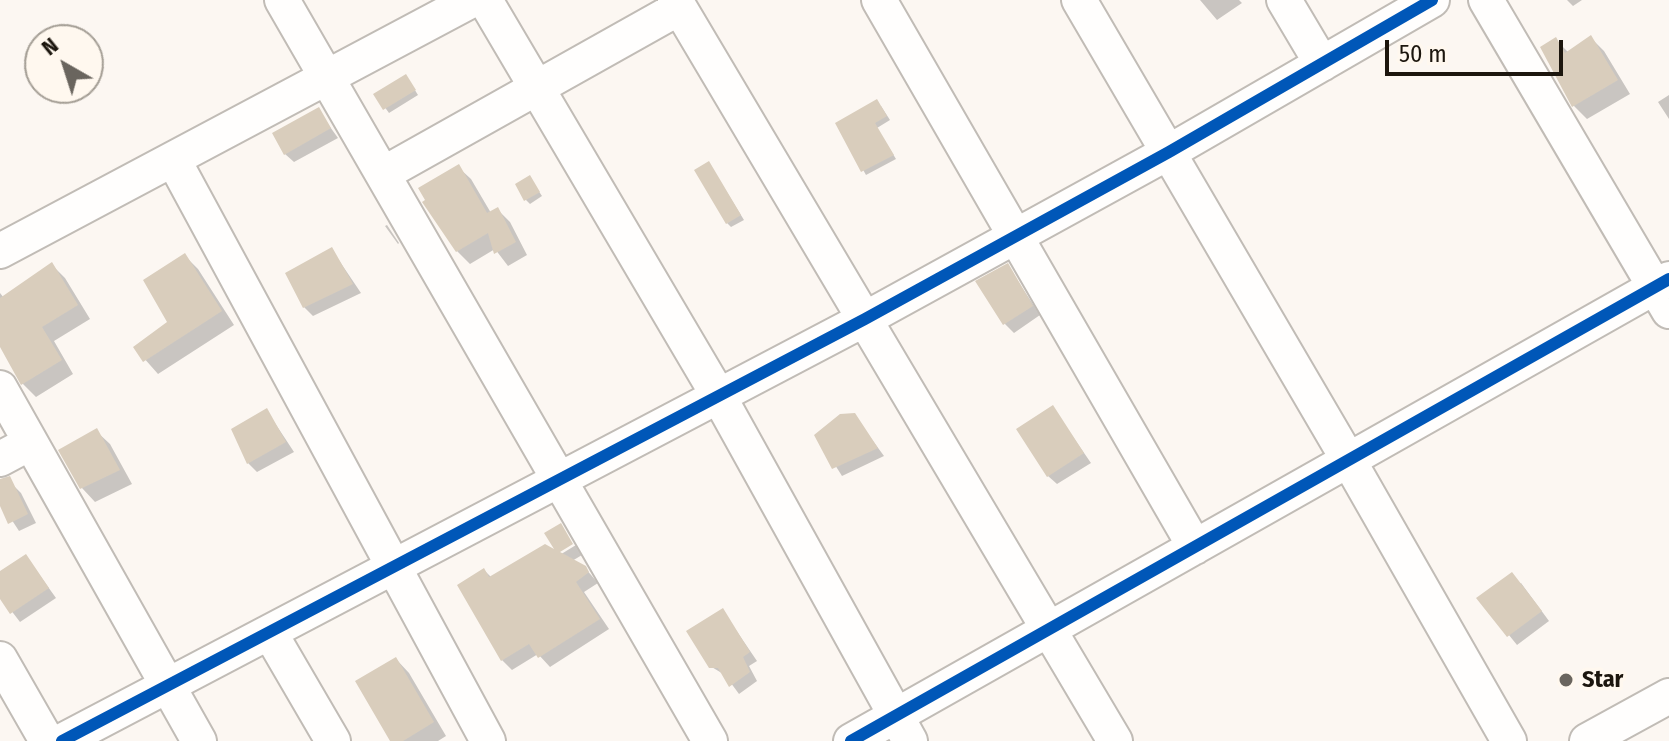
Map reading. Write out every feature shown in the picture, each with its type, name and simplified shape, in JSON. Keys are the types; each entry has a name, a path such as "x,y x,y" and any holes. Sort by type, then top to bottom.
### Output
{"street":[{"path":"282,0 710,741"},
{"path":"0,251 473,0 537,88 718,395 903,728"},
{"path":"879,0 1195,547"},
{"path":"1079,0 1509,741"},
{"path":"1284,0 1322,64"},
{"path":"62,741 865,319 1169,152 1432,0"},
{"path":"851,741 903,728 1049,629 1349,461 1664,292 1486,0"},
{"path":"383,174 537,88 677,4 1115,741"},
{"path":"173,159 488,741"},
{"path":"0,388 199,741"},
{"path":"0,459 30,443"},
{"path":"270,633 333,741"},
{"path":"0,659 47,741"},
{"path":"1587,741 1669,696"}],"building":[{"path":"1591,35 1618,80 1572,107 1540,47 1556,37 1565,53"},
{"path":"406,74 416,90 383,110 373,94"},
{"path":"877,99 887,116 875,123 894,155 861,172 835,123"},
{"path":"319,107 331,128 284,155 272,133"},
{"path":"709,161 741,215 726,224 694,170"},
{"path":"459,164 487,213 498,207 516,242 494,254 488,233 456,252 422,202 425,200 418,188"},
{"path":"530,175 540,192 524,201 515,184"},
{"path":"332,247 353,284 303,308 285,273"},
{"path":"185,253 222,311 143,362 133,347 167,322 143,280"},
{"path":"52,262 78,305 42,327 62,360 21,385 0,347 0,298"},
{"path":"1008,263 1033,306 1003,325 975,281"},
{"path":"1053,405 1084,453 1047,477 1016,429"},
{"path":"267,408 286,442 247,464 231,429"},
{"path":"855,413 878,448 832,469 814,435 840,414"},
{"path":"97,428 120,470 80,489 58,450"},
{"path":"10,476 28,514 8,524 0,506 0,479"},
{"path":"561,523 573,544 560,552 586,566 589,572 576,582 600,619 538,658 529,644 501,661 457,585 484,568 489,577 545,544 554,549 544,533"},
{"path":"26,554 49,588 10,614 0,599 0,571"},
{"path":"1512,572 1542,611 1507,637 1476,598"},
{"path":"723,608 750,652 743,657 750,672 729,687 718,668 709,668 686,631"},
{"path":"396,657 434,722 403,741 390,741 355,681"}],"cycle path":[{"path":"62,741 865,319 1169,152 1432,0"},
{"path":"851,741 1669,279"}],"place":[{"name":"Star","path":"1566,680"}]}
